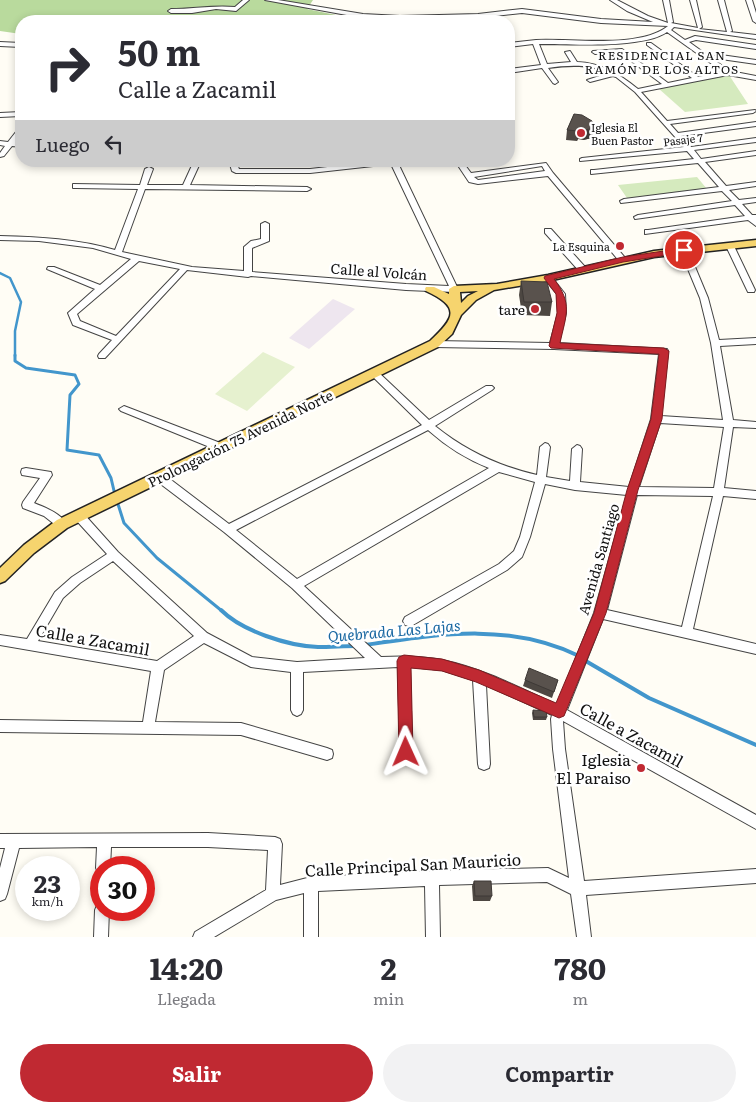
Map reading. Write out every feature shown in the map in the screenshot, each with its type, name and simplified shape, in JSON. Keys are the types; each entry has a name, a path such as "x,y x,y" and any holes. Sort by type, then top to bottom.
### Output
{"main road":[{"name":"Calle al Volcán","path":"454,289 497,287 548,278 623,260 684,250 756,243"},
{"name":"Prolongación 75 Avenida Norte","path":"0,577 32,546 62,524 434,344 448,331 457,310 475,296 497,287"},
{"path":"430,289 445,296 457,310"},
{"path":"454,289 457,310"}],"street":[{"path":"170,11 192,11 216,7 236,9 246,0"},
{"path":"268,0 356,15"},
{"path":"613,0 644,18 669,26 685,42 728,73"},
{"path":"666,0 669,26"},
{"path":"693,0 700,27"},
{"path":"721,0 728,31"},
{"path":"749,0 756,21"},
{"path":"487,15 522,11 568,18 669,26 756,37"},
{"path":"515,45 535,42 645,38 669,26"},
{"path":"685,42 695,38 756,47"},
{"path":"535,42 545,67 555,82"},
{"path":"0,44 15,45"},
{"path":"649,44 697,79"},
{"path":"595,52 620,50 668,85"},
{"path":"568,52 576,65"},
{"path":"710,59 721,57 756,62"},
{"path":"515,70 576,65 597,66 614,74 637,91 737,203 754,219"},
{"path":"637,91 728,73 756,78"},
{"path":"590,80 614,74"},
{"path":"665,123 753,111"},
{"path":"0,115 15,114"},
{"path":"676,135 756,124"},
{"path":"2,156 15,138"},
{"name":"Pasaje 7","path":"582,160 756,140"},
{"path":"0,143 15,144"},
{"path":"594,172 756,153"},
{"path":"462,167 468,176 540,163 544,164 550,174 623,260"},
{"path":"185,188 195,167"},
{"path":"234,167 236,171 310,171 347,167"},
{"path":"259,167 260,171"},
{"path":"395,167 454,289"},
{"path":"118,253 149,169"},
{"path":"624,201 756,184"},
{"path":"76,186 307,189"},
{"path":"638,217 756,200"},
{"path":"648,232 754,219"},
{"path":"248,275 248,247 265,242 265,224"},
{"path":"548,231 582,270"},
{"name":"Calle al Volcán","path":"0,238 44,240 99,247 137,258 185,268 248,275 430,289 454,289"},
{"path":"730,246 751,290"},
{"path":"684,250 704,298 715,343 729,424 719,490 686,634"},
{"path":"118,339 76,323 72,313 137,258"},
{"path":"102,356 185,268"},
{"path":"51,269 101,288"},
{"path":"434,344 554,346 562,313 560,294 548,278"},
{"path":"715,343 756,341"},
{"name":"Avenida Santiago","path":"554,346 664,351 656,419 633,490 600,613 559,712"},
{"path":"374,373 429,425 463,452 497,468 541,480 575,486 633,490 719,490 756,495"},
{"path":"228,529 429,425 489,388"},
{"path":"124,409 220,447"},
{"path":"656,419 756,425"},
{"path":"409,621 503,567 518,554 525,538 541,480 545,447"},
{"path":"575,486 577,449"},
{"path":"296,585 497,468"},
{"path":"26,472 46,474 27,505 48,513 62,524"},
{"path":"158,476 228,529 296,585 378,662"},
{"path":"79,516 114,555 203,637"},
{"path":"30,645 59,595 76,580 114,555"},
{"path":"600,613 756,649"},
{"name":"Calle a Zacamil","path":"0,640 158,668 203,637 251,662 297,667 404,661 442,665 479,676 559,712 756,822"},
{"path":"404,661 406,752"},
{"path":"297,667 297,710"},
{"path":"148,729 158,668"},
{"path":"479,676 484,764"},
{"path":"559,712 557,720 559,749 584,937"},
{"path":"0,726 241,729 327,754"},
{"path":"0,894 7,841 208,840 275,844 273,894"},
{"path":"103,856 104,842"},
{"name":"Calle Principal San Mauricio","path":"200,937 221,931 273,894 311,884 548,875 577,889"},
{"path":"577,889 756,876"},
{"path":"432,878 433,937"},
{"path":"311,884 311,937"},
{"path":"101,937 102,921"}],"shaded area":[{"path":"333,299 355,309 309,349 289,338"}],"green space":[{"path":"0,0 313,0 307,9 336,15 15,15 15,33 0,31"},
{"path":"729,75 748,104 685,112 658,88"},
{"path":"697,177 707,189 627,198 618,185"},
{"path":"263,352 295,367 247,411 215,394"}],"building":[{"path":"574,114 582,115 592,121 594,128 580,129 579,131 567,130"},
{"path":"521,281 547,282 552,302 524,302"},
{"path":"529,668 558,680 554,692 525,680"},
{"path":"533,710 546,711 547,717 534,717"},
{"path":"474,881 491,881 492,896 475,896"}],"waterway":[{"name":"Quebrada Las Lajas","path":"0,273 10,278 21,302 15,331 15,361 26,368 75,375 79,384 70,395 67,450 99,455 111,478 115,495"},
{"name":"Quebrada Las Lajas","path":"117,501 124,523 157,558 222,611"},
{"name":"Quebrada Las Lajas","path":"221,610 230,618 253,631 293,644 318,647 357,646"},
{"name":"Quebrada Las Lajas","path":"365,645 420,637 473,634 500,635 526,638 552,645 579,656"},
{"name":"Quebrada Las Lajas","path":"584,660 649,698 756,745"}],"place":[{"name":"Iglesia El Buen Pastor","path":"581,133"},
{"name":"La Esquina","path":"620,246"},
{"name":"tare","path":"535,309"},
{"name":"Iglesia El Paraiso","path":"641,768"}],"district":[{"name":"RESIDENCIAL SAN RAMÓN DE LOS ALTOS","path":"662,62"}],"route":[{"path":"406,752 404,661 442,665 479,676 559,712 600,613 633,490 656,419 664,351 554,346 562,313 560,294 548,278 623,260 684,250"}]}
